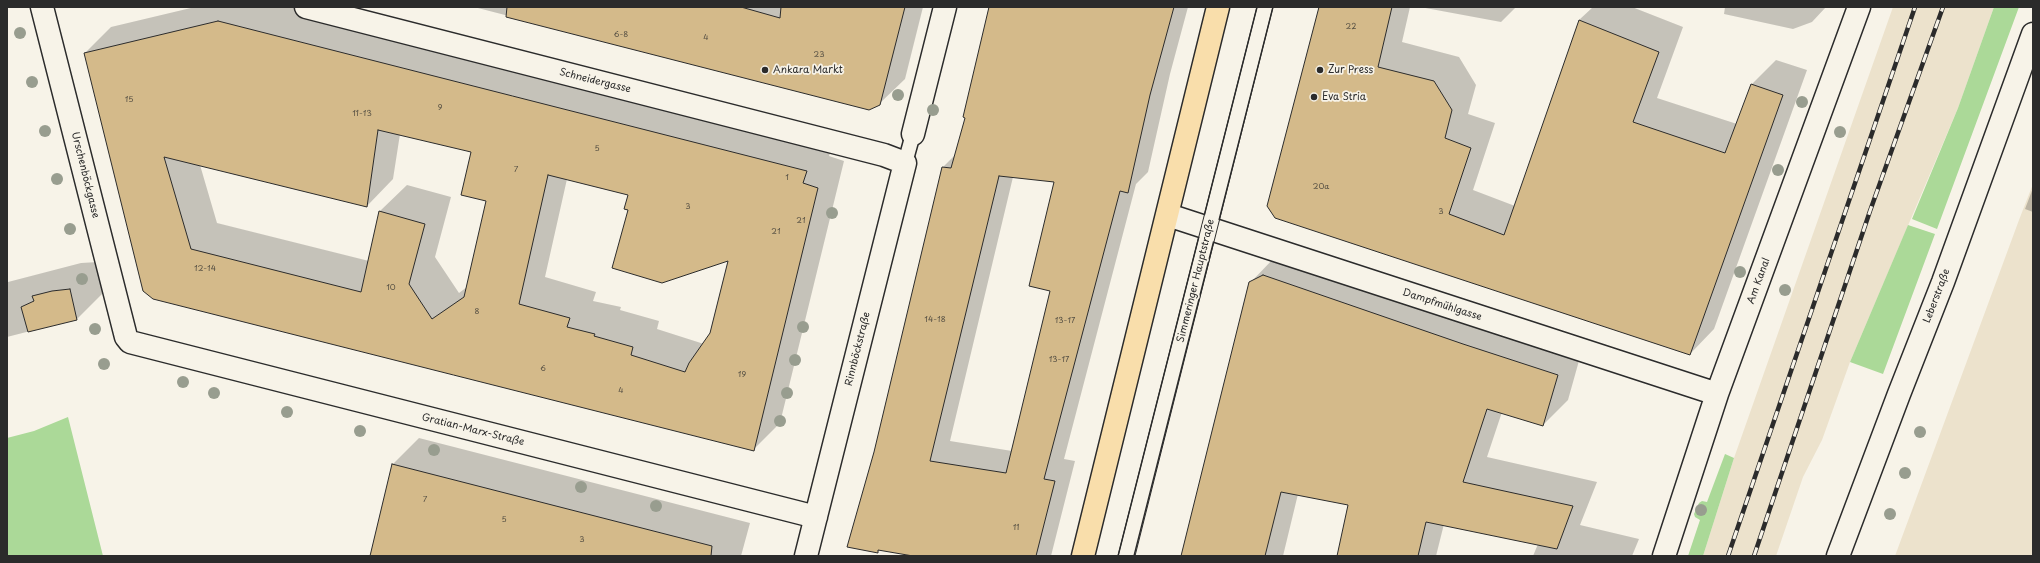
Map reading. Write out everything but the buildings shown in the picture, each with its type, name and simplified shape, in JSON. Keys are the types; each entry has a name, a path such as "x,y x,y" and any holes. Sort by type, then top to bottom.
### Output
{"main road":[{"path":"1083,556 1218,7"}],"street":[{"name":"Urschenböckgasse","path":"43,7 122,323 130,342"},
{"name":"Schneidergasse","path":"306,7 884,155 905,163"},
{"path":"913,134 945,7"},
{"name":"Am Kanal","path":"1664,556 1717,394 1859,7"},
{"name":"Leberstraße","path":"1838,556 1943,282 2033,34"},
{"name":"Rinnböckstraße","path":"806,556 905,163"},
{"name":"Dampfmühlgasse","path":"1168,215 1717,394"},
{"name":"Gratian-Marx-Straße","path":"130,342 816,517"}],"lane":[{"name":"Simmeringer Hauptstraße","path":"1126,556 1265,7"},
{"path":"905,163 913,134"}],"shaded area":[{"path":"1893,7 1994,7 1958,108 1850,362 1822,440 1803,477 1776,556 1703,556 1734,458"},
{"path":"2033,184 2033,556 1895,556 2019,220"}],"green space":[{"path":"1994,7 2019,7 1937,229 1912,219 1958,108"},
{"path":"1908,225 1935,234 1883,374 1850,362"},
{"path":"68,417 103,556 7,556 7,438 34,431"},
{"path":"1725,454 1734,458 1703,556 1688,556 1700,520 1695,517 1694,514 1699,503 1702,501 1707,502"}],"tram line":[{"path":"1118,556 1257,7"},
{"path":"1135,556 1273,7"}],"railway":[{"path":"1728,556 1915,7"},
{"path":"1754,556 1870,211 1943,7"}],"place":[{"name":"Ankara Markt","path":"765,70"},
{"name":"Zur Press","path":"1320,70"},
{"name":"Eva Stria","path":"1314,97"}]}
